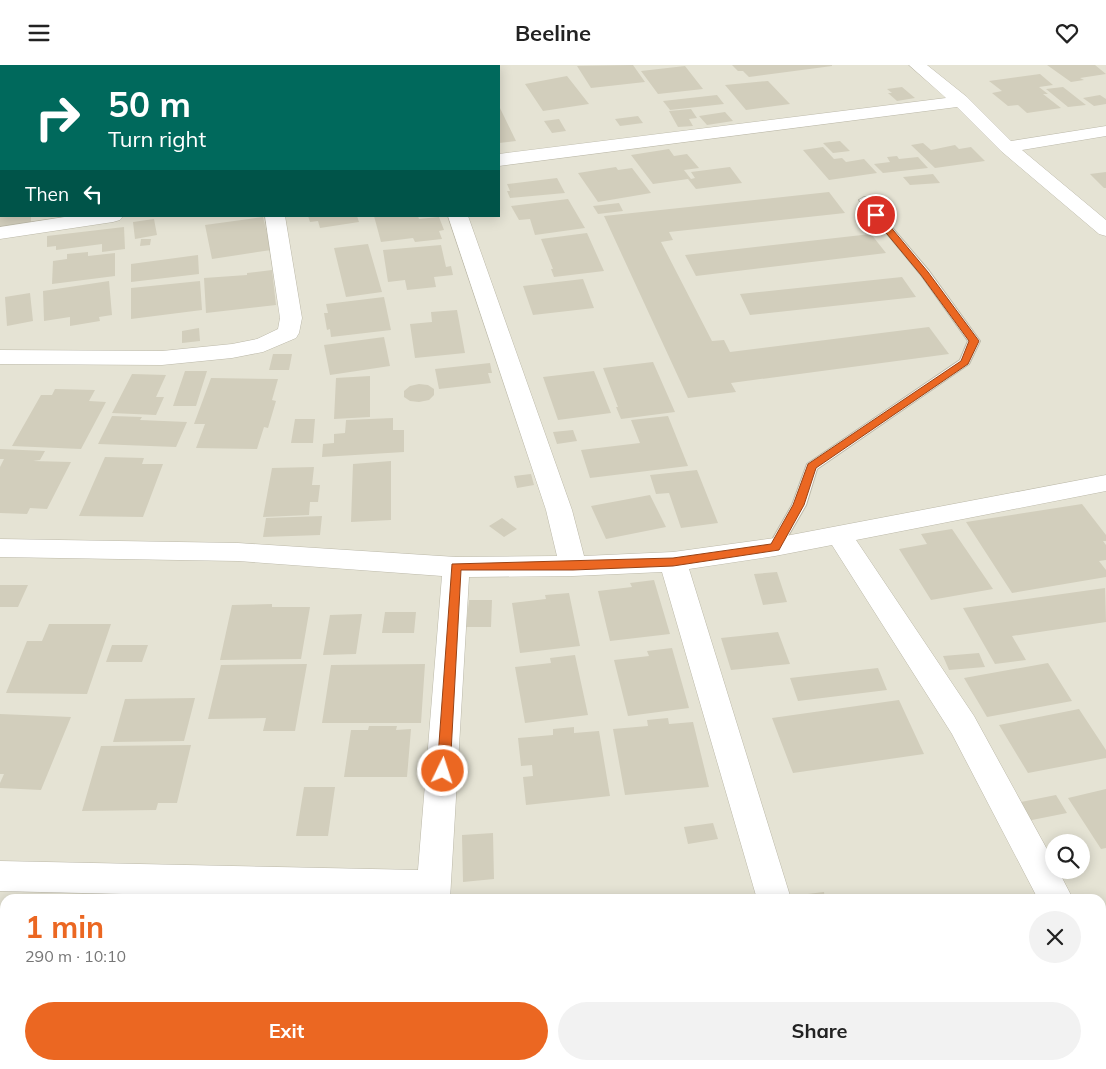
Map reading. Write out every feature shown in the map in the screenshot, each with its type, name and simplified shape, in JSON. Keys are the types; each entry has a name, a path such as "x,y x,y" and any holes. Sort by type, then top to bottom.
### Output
{"street":[{"path":"919,67 942,65"},
{"path":"919,67 961,101 1007,147 1106,230"},
{"path":"500,160 961,101"},
{"path":"1007,147 1106,131"},
{"path":"0,233 106,217"},
{"path":"0,357 162,359 232,351 263,345 288,333 292,318 275,217"},
{"path":"458,217 556,501 573,566"},
{"path":"0,548 238,553 456,567 573,566 673,562 775,547 838,533 1101,491"},
{"path":"838,533 963,725 1053,894"},
{"path":"673,562 773,894"},
{"path":"0,876 433,893 445,752 456,567"}],"lane":[{"path":"775,547 799,505 811,467 965,362 974,341 924,273 864,200"}],"shaded area":[{"path":"500,65 1106,65 1106,894 0,894 0,217 500,217"}],"building":[{"path":"633,65 645,82 591,88 577,66"},
{"path":"732,65 832,65 832,66 749,77"},
{"path":"1047,65 1095,65 1106,74 1080,78 1084,80 1071,82"},
{"path":"685,66 703,89 658,94 641,71"},
{"path":"1040,74 1053,85 1039,87 1048,94 1043,94 1061,108 1027,113 1018,105 1008,106 992,93 1002,91 989,81"},
{"path":"567,76 589,104 543,111 525,84"},
{"path":"768,81 790,104 746,110 725,85"},
{"path":"902,87 915,98 897,101 888,93 892,93 887,89"},
{"path":"1063,87 1086,105 1068,107 1046,89"},
{"path":"717,95 724,104 670,110 663,101"},
{"path":"1100,95 1106,99 1106,104 1094,106 1083,98"},
{"path":"500,108 516,141 500,143"},
{"path":"691,109 697,118 689,119 693,126 678,127 669,111"},
{"path":"725,112 733,121 707,125 699,116"},
{"path":"638,116 643,123 620,126 615,119"},
{"path":"559,119 566,131 552,133 544,121"},
{"path":"840,141 850,151 833,153 823,143"},
{"path":"923,143 931,150 955,145 959,149 971,147 985,161 935,168 911,145"},
{"path":"823,147 834,159 842,158 846,162 864,159 877,173 829,180 803,150"},
{"path":"669,149 674,156 687,154 699,168 684,170 691,179 695,178 691,172 730,167 742,183 696,189 688,179 653,184 631,155"},
{"path":"897,156 899,159 918,157 928,168 883,173 874,164 890,162 887,157"},
{"path":"616,167 618,170 632,168 651,193 598,202 578,173"},
{"path":"1106,172 1106,188 1090,174"},
{"path":"933,174 940,183 910,185 903,177"},
{"path":"557,178 565,193 510,198 507,191 510,191 507,184"},
{"path":"829,192 845,213 669,232 673,240 661,242 712,341 724,340 730,352 929,327 949,354 731,383 736,392 688,398 604,216"},
{"path":"568,199 585,228 535,235 530,219 519,220 511,206"},
{"path":"619,203 623,211 598,214 593,206"},
{"path":"0,217 31,217 31,225 0,229"},
{"path":"263,217 271,250 212,259 205,225"},
{"path":"308,217 357,217 359,222 320,228 318,221 310,222"},
{"path":"374,217 418,217 419,219 439,217 444,230 439,231 442,239 415,242 413,238 381,242"},
{"path":"154,219 157,235 135,239 133,222"},
{"path":"124,227 125,249 102,252 102,244 56,250 56,246 47,247 47,236"},
{"path":"587,233 604,271 554,277 551,269 553,269 541,239"},
{"path":"871,234 886,253 696,276 685,255"},
{"path":"141,239 151,239 150,245 140,246"},
{"path":"368,244 382,292 346,297 334,248"},
{"path":"441,245 446,267 451,266 453,275 434,277 436,287 407,290 405,280 388,282 383,250"},
{"path":"88,252 88,256 115,253 115,276 52,284 53,261 67,259 67,254"},
{"path":"198,255 199,274 131,282 131,264"},
{"path":"272,270 276,305 206,313 204,278 247,275 247,273"},
{"path":"902,277 916,297 750,315 740,294"},
{"path":"583,279 594,308 533,315 523,286"},
{"path":"109,281 112,315 99,317 100,321 70,326 70,317 44,321 43,291"},
{"path":"200,281 202,310 131,319 131,288"},
{"path":"30,293 33,321 7,326 5,297"},
{"path":"384,297 391,330 331,337 330,329 327,330 324,313 328,313 326,304"},
{"path":"457,310 465,353 415,358 410,324 432,322 431,312"},
{"path":"199,328 200,341 182,343 182,331"},
{"path":"384,337 390,366 330,375 324,345"},
{"path":"273,354 292,354 289,370 269,370"},
{"path":"653,362 675,412 621,419 603,368"},
{"path":"490,363 492,373 488,373 491,383 439,389 435,369"},
{"path":"185,371 207,371 196,406 173,406"},
{"path":"594,371 611,413 558,420 543,377"},
{"path":"132,374 166,375 156,397 164,397 156,415 112,413"},
{"path":"370,376 370,417 334,419 336,378"},
{"path":"211,378 278,379 272,400 276,401 268,428 264,427 257,449 196,448 205,424 194,424"},
{"path":"428,385 434,389 434,395 429,400 410,401 404,397 404,391 410,386"},
{"path":"55,389 95,390 89,401 106,402 81,449 12,446 41,395 52,395"},
{"path":"112,416 142,417 140,420 187,422 176,447 98,444"},
{"path":"668,416 688,466 590,478 581,450 640,443 631,420"},
{"path":"393,418 393,430 404,430 404,452 322,457 323,444 334,443 334,434 345,433 346,420"},
{"path":"295,419 315,419 313,443 291,443"},
{"path":"573,430 577,441 557,444 553,432"},
{"path":"0,449 45,451 40,460 33,461 71,462 47,509 30,508 27,514 0,513 0,467 4,459 0,459"},
{"path":"105,457 144,458 142,464 163,464 143,517 79,516"},
{"path":"391,461 391,520 351,522 353,464"},
{"path":"314,467 312,485 320,485 318,502 310,502 309,515 263,517 272,468"},
{"path":"697,470 718,523 681,528 669,493 656,494 650,475"},
{"path":"531,474 534,485 517,488 514,476"},
{"path":"650,495 666,527 606,539 591,506"},
{"path":"1082,504 1106,535 1106,541 1103,541 1106,545 1106,560 1099,561 1106,570 1106,577 1012,593 966,522"},
{"path":"322,516 320,535 263,537 266,518"},
{"path":"502,518 517,529 504,537 489,526"},
{"path":"952,529 993,589 931,600 899,549 927,544 921,534"},
{"path":"777,572 787,602 763,605 754,574"},
{"path":"654,580 670,634 610,641 598,591 632,587 630,583"},
{"path":"0,585 28,585 18,607 0,607"},
{"path":"1105,588 1106,622 1012,636 1026,660 995,664 963,608"},
{"path":"569,593 580,646 520,653 512,603 546,599 545,595"},
{"path":"469,600 492,600 491,627 466,627"},
{"path":"272,604 272,607 310,607 301,659 220,660 232,605"},
{"path":"385,612 416,612 414,633 382,633"},
{"path":"362,614 356,654 323,655 330,615"},
{"path":"49,624 111,624 87,694 6,693 27,641 42,641"},
{"path":"778,632 790,664 731,670 721,638"},
{"path":"112,645 148,645 142,662 106,662"},
{"path":"672,648 689,708 628,716 614,660 649,656 647,651"},
{"path":"979,653 985,667 949,670 943,656"},
{"path":"575,655 588,715 525,723 515,667 551,663 550,658"},
{"path":"1048,663 1072,701 987,717 964,678"},
{"path":"307,664 295,731 263,731 266,718 208,719 221,665"},
{"path":"425,664 421,723 322,723 331,665"},
{"path":"878,668 887,690 798,701 790,678"},
{"path":"195,698 184,741 113,742 125,699"},
{"path":"899,700 924,754 793,773 772,718"},
{"path":"1079,709 1106,750 1106,758 1028,773 999,725"},
{"path":"0,714 71,717 41,790 0,788 4,774 0,774"},
{"path":"668,718 669,724 693,722 709,787 625,795 613,729 648,726 647,720"},
{"path":"369,726 397,726 396,730 411,729 407,777 344,777 351,730 368,730"},
{"path":"574,727 574,733 599,731 610,796 526,805 523,777 533,776 532,765 521,766 518,738 553,735 553,729"},
{"path":"191,745 177,803 158,803 156,810 82,811 101,746"},
{"path":"304,787 335,787 328,836 296,836"},
{"path":"1106,789 1106,848 1101,849 1068,798"},
{"path":"1056,795 1067,813 1027,821 1016,803"},
{"path":"713,823 718,839 688,844 684,827"},
{"path":"493,833 494,879 463,882 462,835"},
{"path":"824,892 824,894 808,894"}],"route":[{"path":"443,771 456,567 573,566 673,562 775,547 799,505 811,467 965,362 974,341 924,273 876,215"}]}
